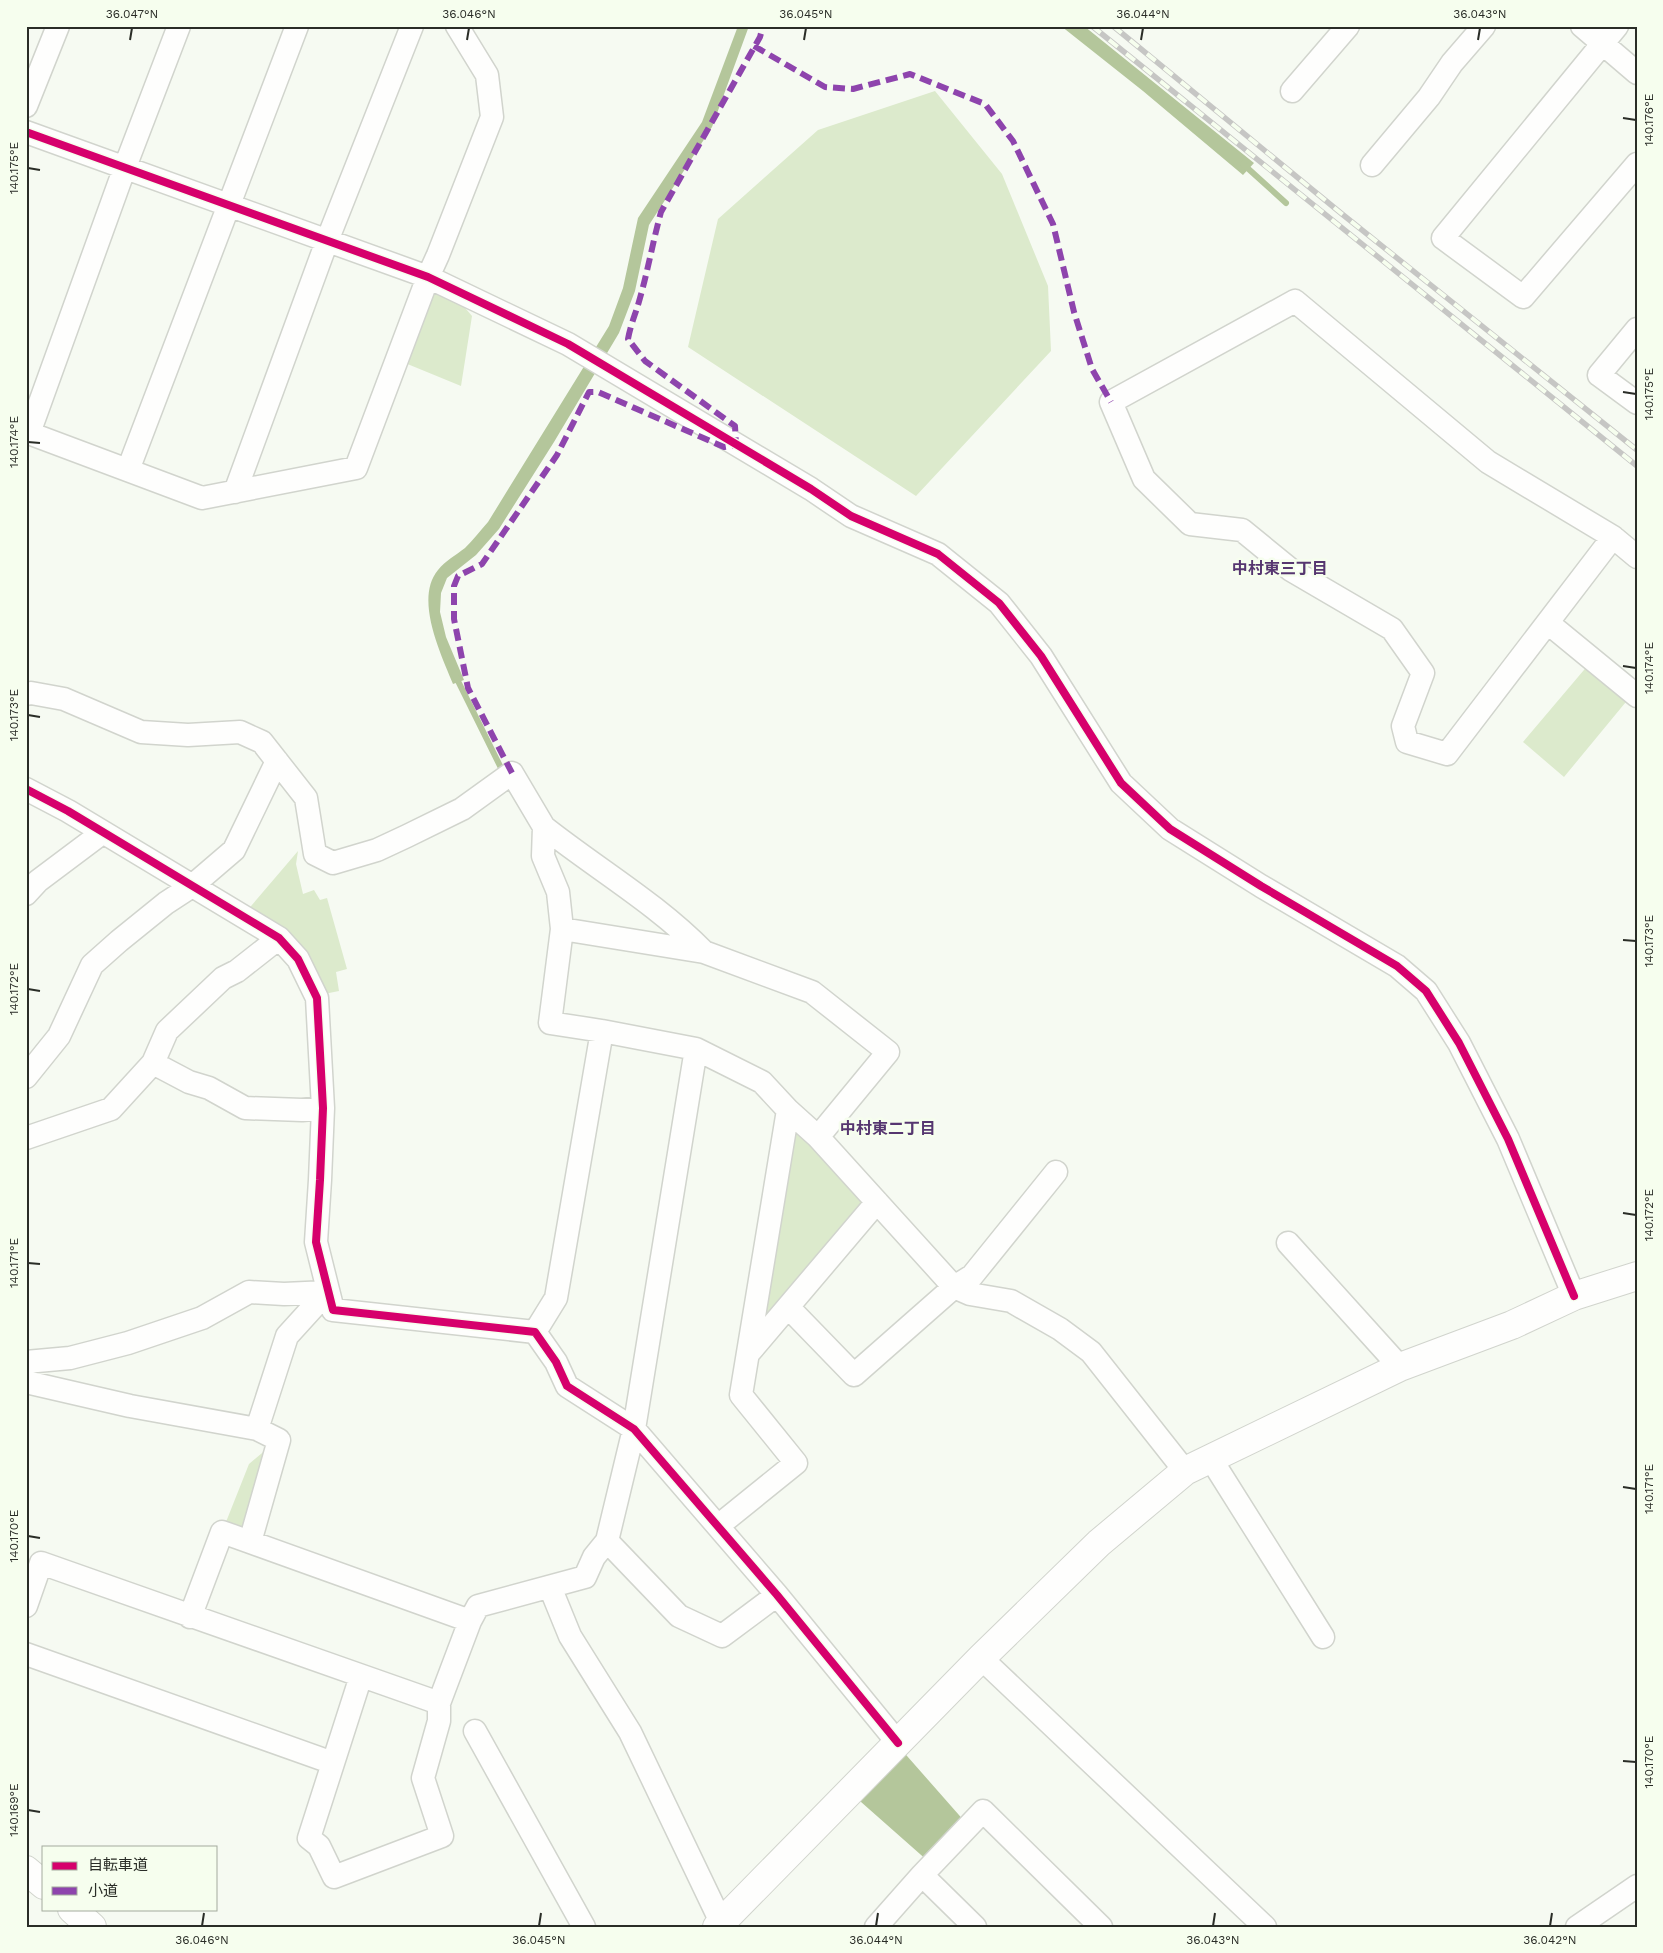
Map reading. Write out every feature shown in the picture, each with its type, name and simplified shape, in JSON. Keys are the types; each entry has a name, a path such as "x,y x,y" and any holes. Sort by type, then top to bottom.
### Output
{"street":[{"path":"26,106 58,26"},
{"path":"179,26 28,432 202,498 356,468 428,277 492,117 487,75 457,26"},
{"path":"128,470 297,26"},
{"path":"235,492 327,241 412,26"},
{"path":"1292,91 1348,26"},
{"path":"1372,165 1428,97 1452,63 1484,26"},
{"path":"1582,26 1637,73"},
{"path":"1617,26 1443,238 1523,297 1637,164"},
{"path":"26,132 428,277 568,344 811,489 851,516 938,554 999,603 1041,656 1121,782 1170,829 1261,886 1398,966 1426,991 1459,1043 1508,1139 1574,1296"},
{"path":"1613,538 1447,754 1407,742 1403,726 1423,673 1392,629 1291,570 1242,530 1190,524 1144,479 1111,402 1295,301 1488,462 1613,538 1637,557"},
{"path":"1637,329 1599,375 1637,403"},
{"path":"1548,624 1637,696"},
{"path":"26,694 30,693 64,699 141,732 188,735 240,732 262,742 306,798 315,854 333,862 377,850 462,809 512,773 544,827 635,892 681,929 704,952"},
{"path":"26,1077 59,1036 92,965 153,914 192,886 234,850 277,761"},
{"path":"26,789 68,811 279,938 298,959 318,998 323,1108 316,1242 333,1310 535,1332 556,1362 567,1386 634,1429 718,1526 898,1743"},
{"path":"544,827 543,856 558,892 562,929 550,1023 696,1049 762,1082 788,1110 818,1137 954,1287 970,1294 1011,1301 1060,1329 1091,1352 1185,1471"},
{"path":"26,894 46,875 102,833"},
{"path":"562,929 704,952 812,992 888,1052 818,1137"},
{"path":"26,1138 111,1108 153,1063 167,1031 223,978 237,971 279,938"},
{"path":"535,1332 556,1298 602,1031"},
{"path":"361,1676 309,1838 319,1846 334,1877 442,1836 423,1778 439,1722 439,1703 470,1621 478,1606 585,1577 594,1556 607,1541 634,1429 696,1049"},
{"path":"153,1063 189,1082 209,1088 246,1108 302,1110 323,1108"},
{"path":"718,1526 796,1463 741,1395 788,1110"},
{"path":"788,1307 854,1375 954,1287 972,1276 1056,1172"},
{"path":"748,1354 877,1202"},
{"path":"1288,1242 1400,1368"},
{"path":"550,1587 570,1636 630,1732 719,1924 981,1658 1099,1543 1185,1471 1400,1368 1512,1325 1574,1296 1637,1276"},
{"path":"26,1362 70,1358 128,1343 202,1318 249,1292 284,1294 327,1292"},
{"path":"257,1429 287,1336 327,1292"},
{"path":"26,1382 130,1406 257,1429 279,1440 250,1542"},
{"path":"1210,1459 1323,1637"},
{"path":"190,1617 222,1532 470,1621"},
{"path":"607,1541 679,1616 722,1636 776,1595"},
{"path":"26,1606 41,1563 439,1703"},
{"path":"26,1654 333,1763"},
{"path":"981,1658 1265,1927"},
{"path":"475,1732 584,1927"},
{"path":"876,1927 983,1811 1101,1927"},
{"path":"26,1870 42,1883"},
{"path":"922,1875 975,1927"},
{"path":"1577,1927 1637,1886"},
{"path":"73,1910 92,1927"}],"shaded area":[{"path":"738,26 749,26 712,127 649,225 635,291 619,333 499,529 476,555 447,578 441,593 440,612 446,637 464,680 453,684 432,627 429,611 431,582 438,570 465,548 488,522 609,326 623,288 638,218 702,122"},
{"path":"1061,26 1084,26 1254,163 1243,175 1143,91"},
{"path":"935,91 1002,174 1048,286 1051,351 916,496 688,347 718,219 818,130"},
{"path":"431,285 460,302 472,316 461,386 405,363"},
{"path":"1589,664 1630,697 1564,777 1523,742"},
{"path":"298,851 296,864 303,894 314,890 320,900 327,898 347,969 336,972 339,991 324,994 246,912"},
{"path":"790,1117 870,1202 753,1343"},
{"path":"274,1443 248,1537 224,1527 249,1464"},
{"path":"900,1748 966,1823 929,1862 852,1794"}],"waterway":[{"path":"1243,164 1286,203"},
{"path":"455,675 504,774"}],"railway":[{"path":"1092,26 1637,466"},
{"path":"1113,26 1342,214 1637,450"}],"marked path":[{"path":"512,773 468,688 454,619 454,586 458,576 482,564 557,455 589,392 598,392 724,447 736,445 735,426 645,361 628,339 661,212 760,37 763,26"},
{"path":"754,46 825,87 853,89 910,74 985,104 1013,141 1053,224 1074,312 1092,369 1111,402"}],"cycle path":[{"path":"26,132 428,277 568,344 811,489 851,516 938,554 999,603 1041,656 1121,783 1170,829 1261,886 1397,966 1426,991 1459,1043 1508,1139 1574,1296"},
{"path":"26,789 68,811 279,938 298,959 317,998 323,1108 316,1242 333,1310 535,1332 556,1362 567,1386 634,1429 777,1595 898,1743"}],"district":[{"name":"中村東三丁目","path":"1280,568"},
{"name":"中村東二丁目","path":"888,1128"}]}
